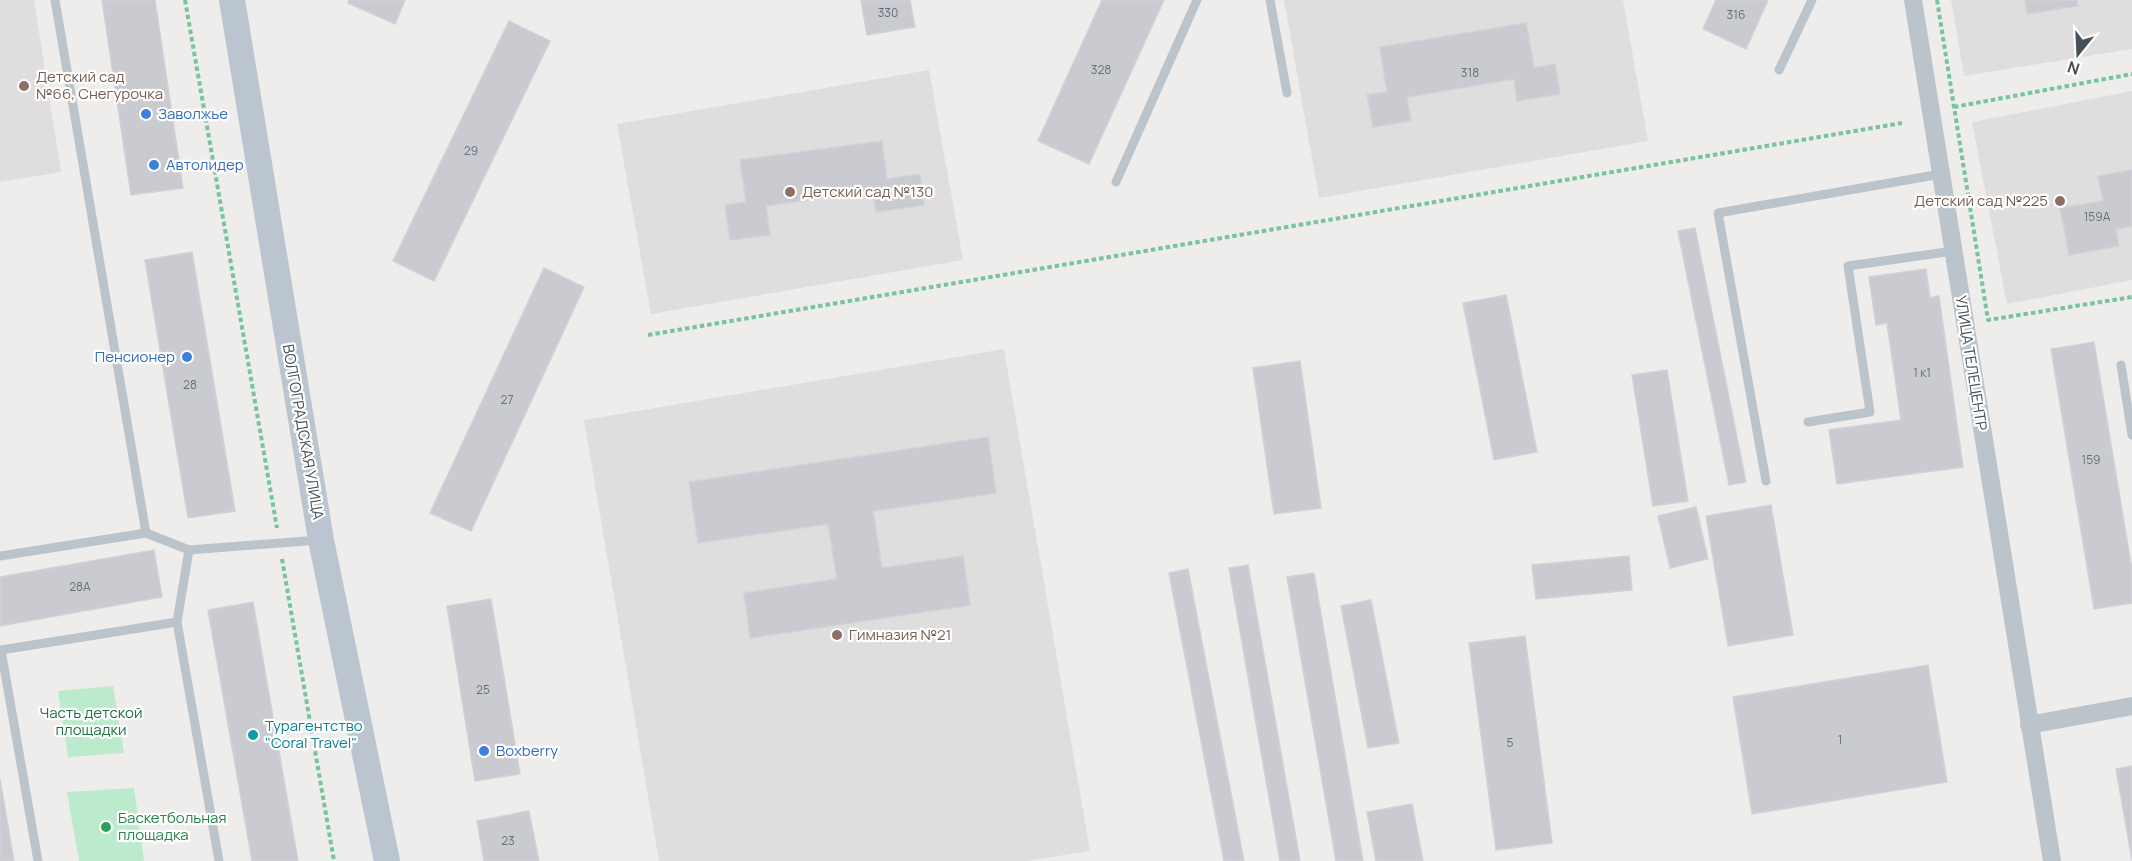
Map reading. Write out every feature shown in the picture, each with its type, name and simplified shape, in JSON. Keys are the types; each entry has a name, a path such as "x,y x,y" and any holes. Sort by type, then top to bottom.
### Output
{"main road":[{"name":"ВОЛГОГРАДСКАЯ УЛИЦА","path":"232,0 321,540 387,861"}],"street":[{"name":"УЛИЦА ТЕЛЕЦЕНТР","path":"1913,0 2052,861"},
{"path":"2029,725 2132,706"}],"lane":[{"path":"55,0 146,533"},
{"path":"1116,182 1197,0"},
{"path":"1270,0 1287,93"},
{"path":"1779,70 1812,0"},
{"path":"1766,481 1718,213 1941,174"},
{"path":"1808,422 1870,412 1848,266 1953,251"},
{"path":"2121,365 2132,435"},
{"path":"0,556 146,533 189,550 321,540"},
{"path":"189,550 177,622 219,861"},
{"path":"38,861 1,650 177,622"}],"path":[{"path":"185,0 334,861"},
{"path":"1937,0 1988,320 2132,297"},
{"path":"1954,106 2132,74"},
{"path":"648,335 1902,123"}],"shaded area":[{"name":"Детский сад №66, Снегурочка","path":"0,0 34,0 61,172 0,182"},
{"path":"1284,0 1623,0 1648,141 1319,198"},
{"path":"1951,0 2132,0 2132,49 1964,76"},
{"name":"Детский сад №130","path":"929,70 963,260 651,314 617,124"},
{"name":"Детский сад №225","path":"2132,91 2132,280 2007,304 1972,122"},
{"name":"Гимназия №21","path":"1004,349 1090,851 1027,861 659,861 584,420"}],"green space":[{"name":"Часть детской площадки","path":"113,686 124,753 68,757 58,691"},
{"name":"Баскетбольная площадка","path":"134,788 144,861 79,861 67,792"}],"building":[{"path":"102,0 155,0 183,188 131,195"},
{"path":"349,0 405,0 395,24 348,3"},
{"path":"861,0 910,0 915,27 867,35"},
{"path":"1102,0 1164,0 1089,164 1038,141"},
{"path":"1716,0 1768,0 1746,49 1703,29"},
{"path":"2025,0 2077,0 2078,6 2027,14"},
{"path":"509,21 550,41 434,281 393,261"},
{"path":"1526,23 1534,68 1555,64 1560,94 1517,101 1514,79 1407,97 1411,121 1373,127 1367,95 1387,92 1380,47"},
{"path":"882,141 887,179 920,174 924,205 876,212 873,191 766,206 770,235 730,240 725,205 746,202 740,160"},
{"path":"2132,170 2132,226 2116,229 2119,246 2069,255 2060,208 2103,201 2098,176"},
{"path":"1695,228 1746,482 1729,485 1678,231"},
{"path":"192,252 235,511 188,518 145,260"},
{"path":"544,268 584,287 471,531 430,513"},
{"path":"1926,269 1930,298 1939,296 1963,467 1837,484 1829,430 1901,420 1887,323 1876,325 1869,277"},
{"path":"1506,295 1537,452 1494,460 1463,303"},
{"path":"2094,342 2132,570 2132,603 2094,609 2051,349"},
{"path":"1300,361 1321,508 1274,514 1253,368"},
{"path":"1667,370 1688,501 1653,506 1632,375"},
{"path":"988,437 996,493 873,511 882,568 963,556 970,605 750,638 744,593 837,579 828,524 698,543 689,482"},
{"path":"1771,505 1793,635 1728,646 1706,516"},
{"path":"1696,507 1708,559 1670,568 1658,516"},
{"path":"154,550 162,597 0,626 0,577"},
{"path":"1629,556 1632,590 1536,599 1532,565"},
{"path":"1248,565 1300,861 1280,861 1229,568"},
{"path":"1188,569 1244,861 1224,861 1169,573"},
{"path":"1314,573 1363,861 1336,861 1287,577"},
{"path":"491,599 520,774 475,781 447,606"},
{"path":"1371,600 1399,743 1368,748 1341,606"},
{"name":"Турагентство \"Coral Travel\"","path":"253,602 298,861 252,861 208,610"},
{"path":"1525,636 1552,843 1496,850 1469,643"},
{"path":"1928,665 1947,782 1752,814 1733,697"},
{"path":"2132,766 2132,860 2116,769"},
{"path":"0,779 14,861 0,861"},
{"path":"1412,804 1423,861 1376,861 1367,812"},
{"path":"529,811 539,861 484,861 477,821"}],"place":[{"name":"Детский сад №66, Снегурочка","path":"24,86"},
{"name":"Заволжье","path":"146,114"},
{"name":"Автолидер","path":"154,165"},
{"name":"Детский сад №130","path":"790,192"},
{"name":"Детский сад №225","path":"2060,201"},
{"name":"Пенсионер","path":"187,357"},
{"name":"Гимназия №21","path":"837,635"},
{"name":"Турагентство \"Coral Travel\"","path":"253,735"},
{"name":"Boxberry","path":"484,751"},
{"name":"Баскетбольная площадка","path":"106,827"}]}
